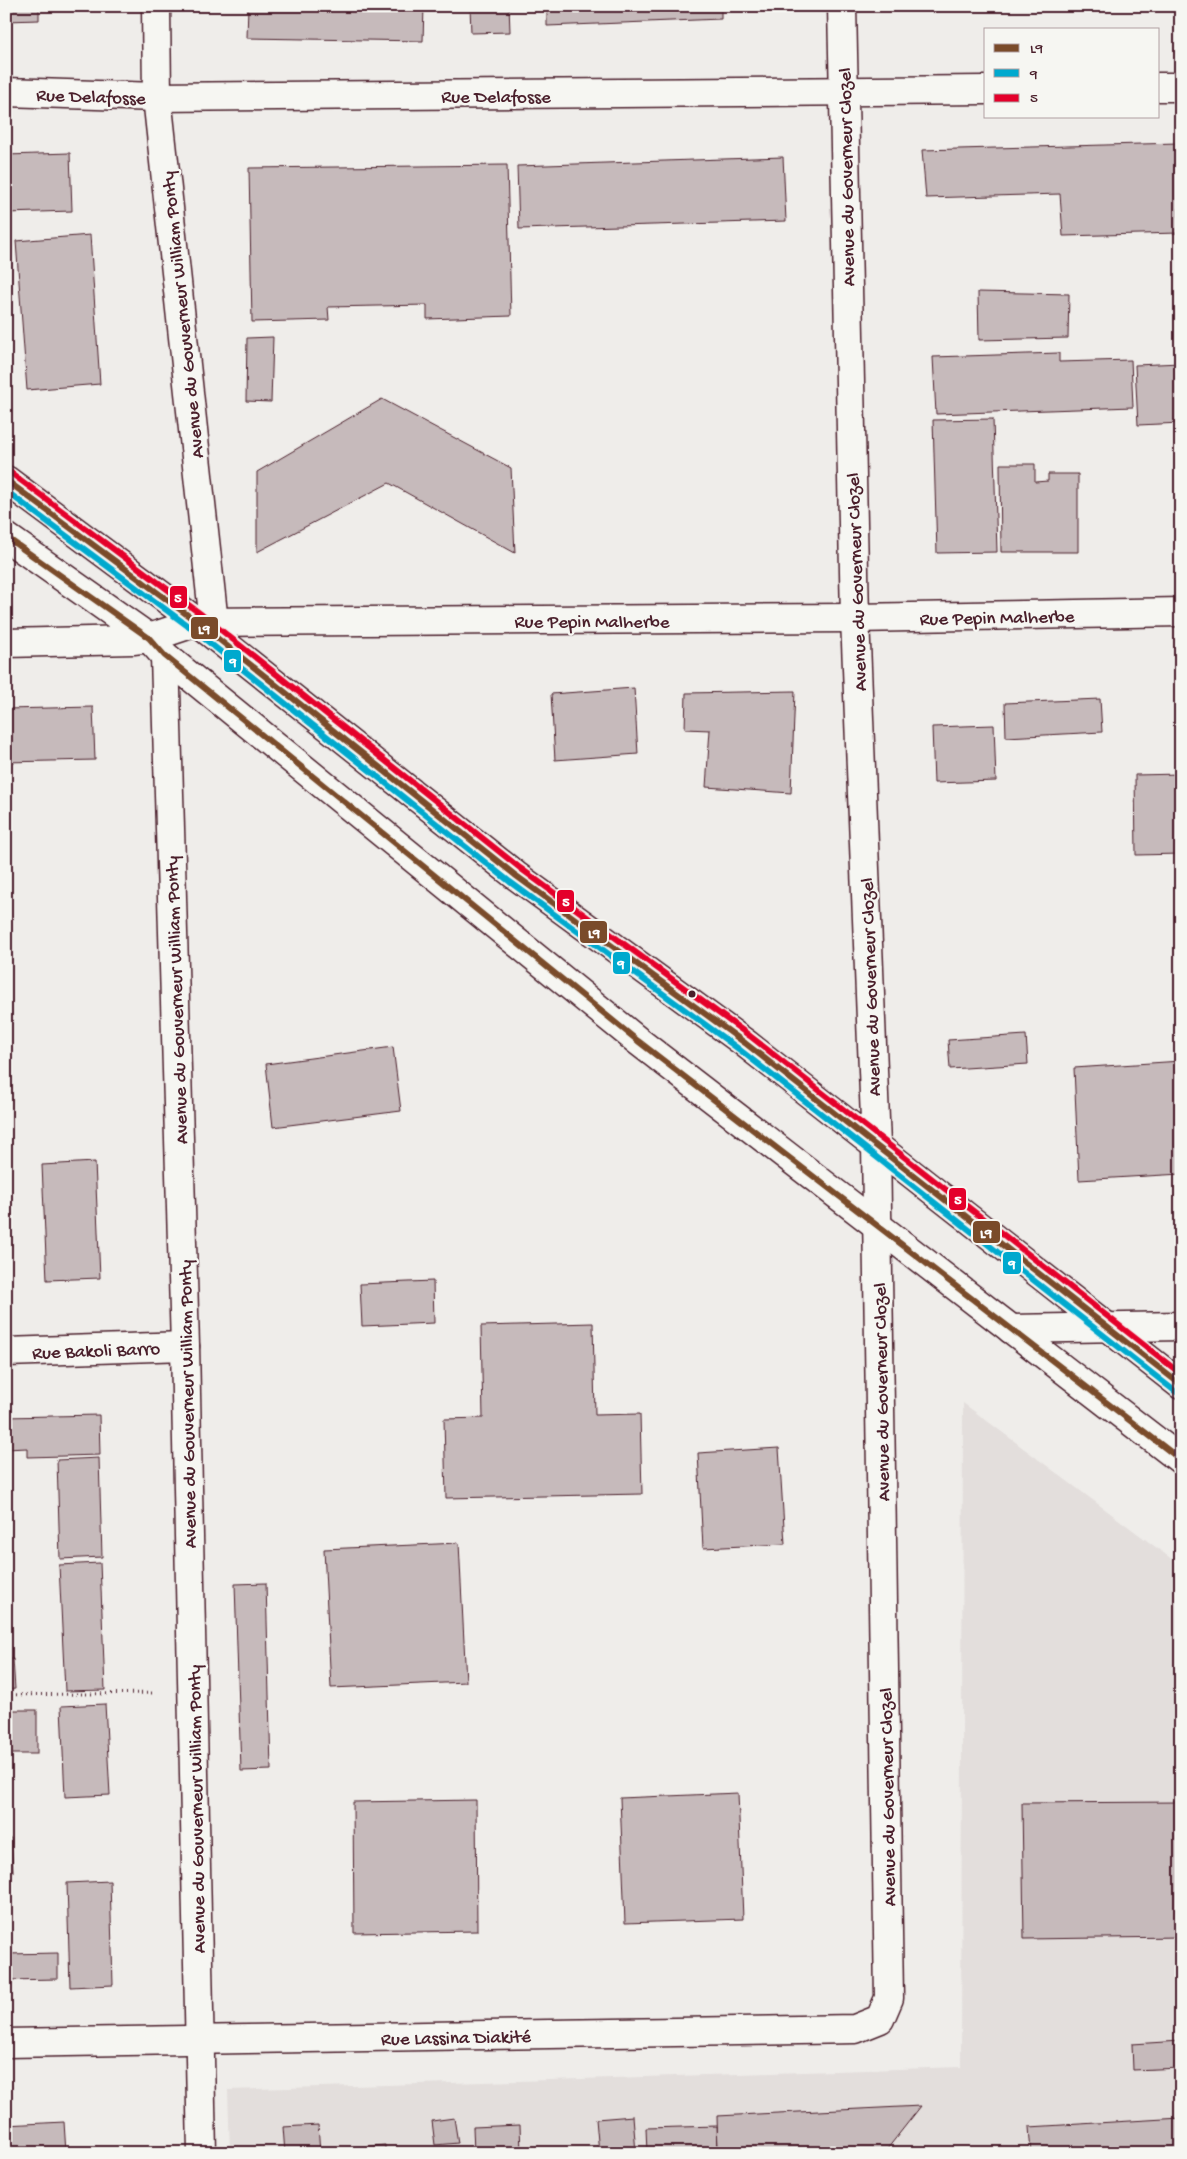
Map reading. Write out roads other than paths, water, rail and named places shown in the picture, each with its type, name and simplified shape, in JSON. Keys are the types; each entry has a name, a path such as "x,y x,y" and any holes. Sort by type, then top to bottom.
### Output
{"street":[{"name":"Avenue du Gouverneur William Ponty","path":"156,6 158,97 205,623"},
{"name":"Avenue du Governeur Clozel","path":"842,6 855,618 876,1145 889,1998"},
{"path":"1160,87 1181,86"},
{"name":"Rue Delafosse","path":"6,92 158,97 984,90"},
{"path":"6,480 205,623 515,875 745,1043 1181,1385"},
{"path":"6,536 157,647 638,1042 1181,1460"},
{"name":"Rue Pepin Malherbe","path":"6,643 157,647 205,623 855,618 1181,612"},
{"name":"Avenue du Gouverneur William Ponty","path":"157,647 185,1346 202,2153"},
{"path":"1011,1329 1181,1326"},
{"name":"Rue Bakoli Barro","path":"6,1352 185,1346"},
{"name":"Rue Lassina Diakité","path":"6,2044 855,2029 880,2019 889,1998"}]}
